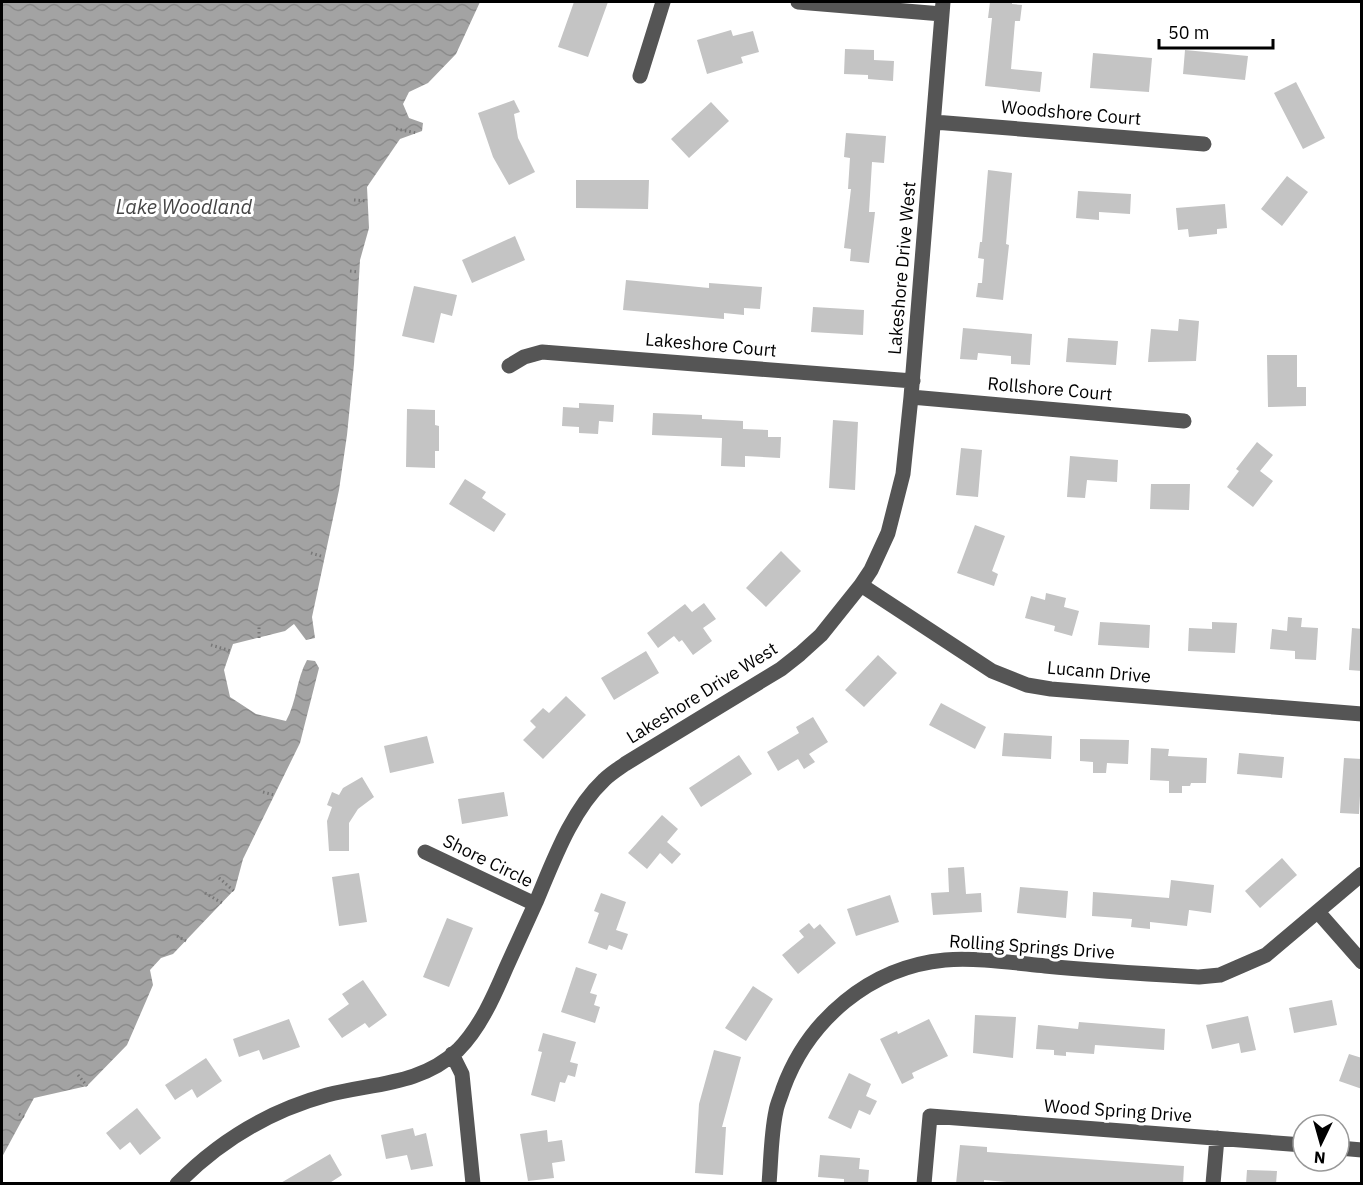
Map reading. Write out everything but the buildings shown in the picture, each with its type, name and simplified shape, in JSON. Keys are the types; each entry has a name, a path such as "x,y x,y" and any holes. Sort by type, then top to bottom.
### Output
{"street":[{"path":"640,76 663,2"},
{"path":"798,2 943,8"},
{"name":"Lakeshore Drive West","path":"177,1184 198,1163 229,1138 268,1116 324,1096 411,1078 426,1072 452,1054 472,1033 494,996 557,850 576,815 602,782 625,764 781,669 821,635 871,570 888,533 900,492 913,381 943,8"},
{"name":"Woodshore Court","path":"934,122 1204,144"},
{"name":"Lakeshore Court","path":"509,366 524,357 542,352 913,381"},
{"name":"Rollshore Court","path":"911,397 1184,421"},
{"name":"Lucann Drive","path":"861,585 992,671 1027,685 1051,689 1362,714"},
{"name":"Shore Circle","path":"425,852 535,904"},
{"name":"Rolling Springs Drive","path":"769,1184 776,1110 788,1075 799,1054 832,1012 851,996 877,980 909,968 945,960 1199,977 1220,975 1266,955 1362,874"},
{"path":"1318,912 1362,963"},
{"path":"452,1054 462,1074 473,1184"},
{"name":"Wood Spring Drive","path":"924,1184 930,1116 1291,1144"},
{"path":"1213,1184 1217,1138"}],"path":[{"path":"396,129 417,133"},
{"path":"354,200 367,201"},
{"path":"350,271 359,272"},
{"path":"311,553 324,557"},
{"path":"259,625 259,638"},
{"path":"211,645 231,651"},
{"path":"263,792 274,795"},
{"path":"219,878 234,891"},
{"path":"205,893 222,903"},
{"path":"177,936 186,941"},
{"path":"78,1075 87,1086"},
{"path":"19,1114 24,1117"}],"water":[{"name":"Lake Woodland","path":"2,2 480,2 456,54 428,83 409,92 403,104 409,118 423,123 422,131 400,139 367,187 369,228 360,260 347,435 339,490 312,617 315,638 306,640 294,624 285,631 233,644 224,670 230,697 256,714 286,721 307,660 315,661 319,668 300,743 243,859 235,889 173,954 161,958 150,970 153,985 127,1045 87,1086 34,1098 2,1157"}]}
